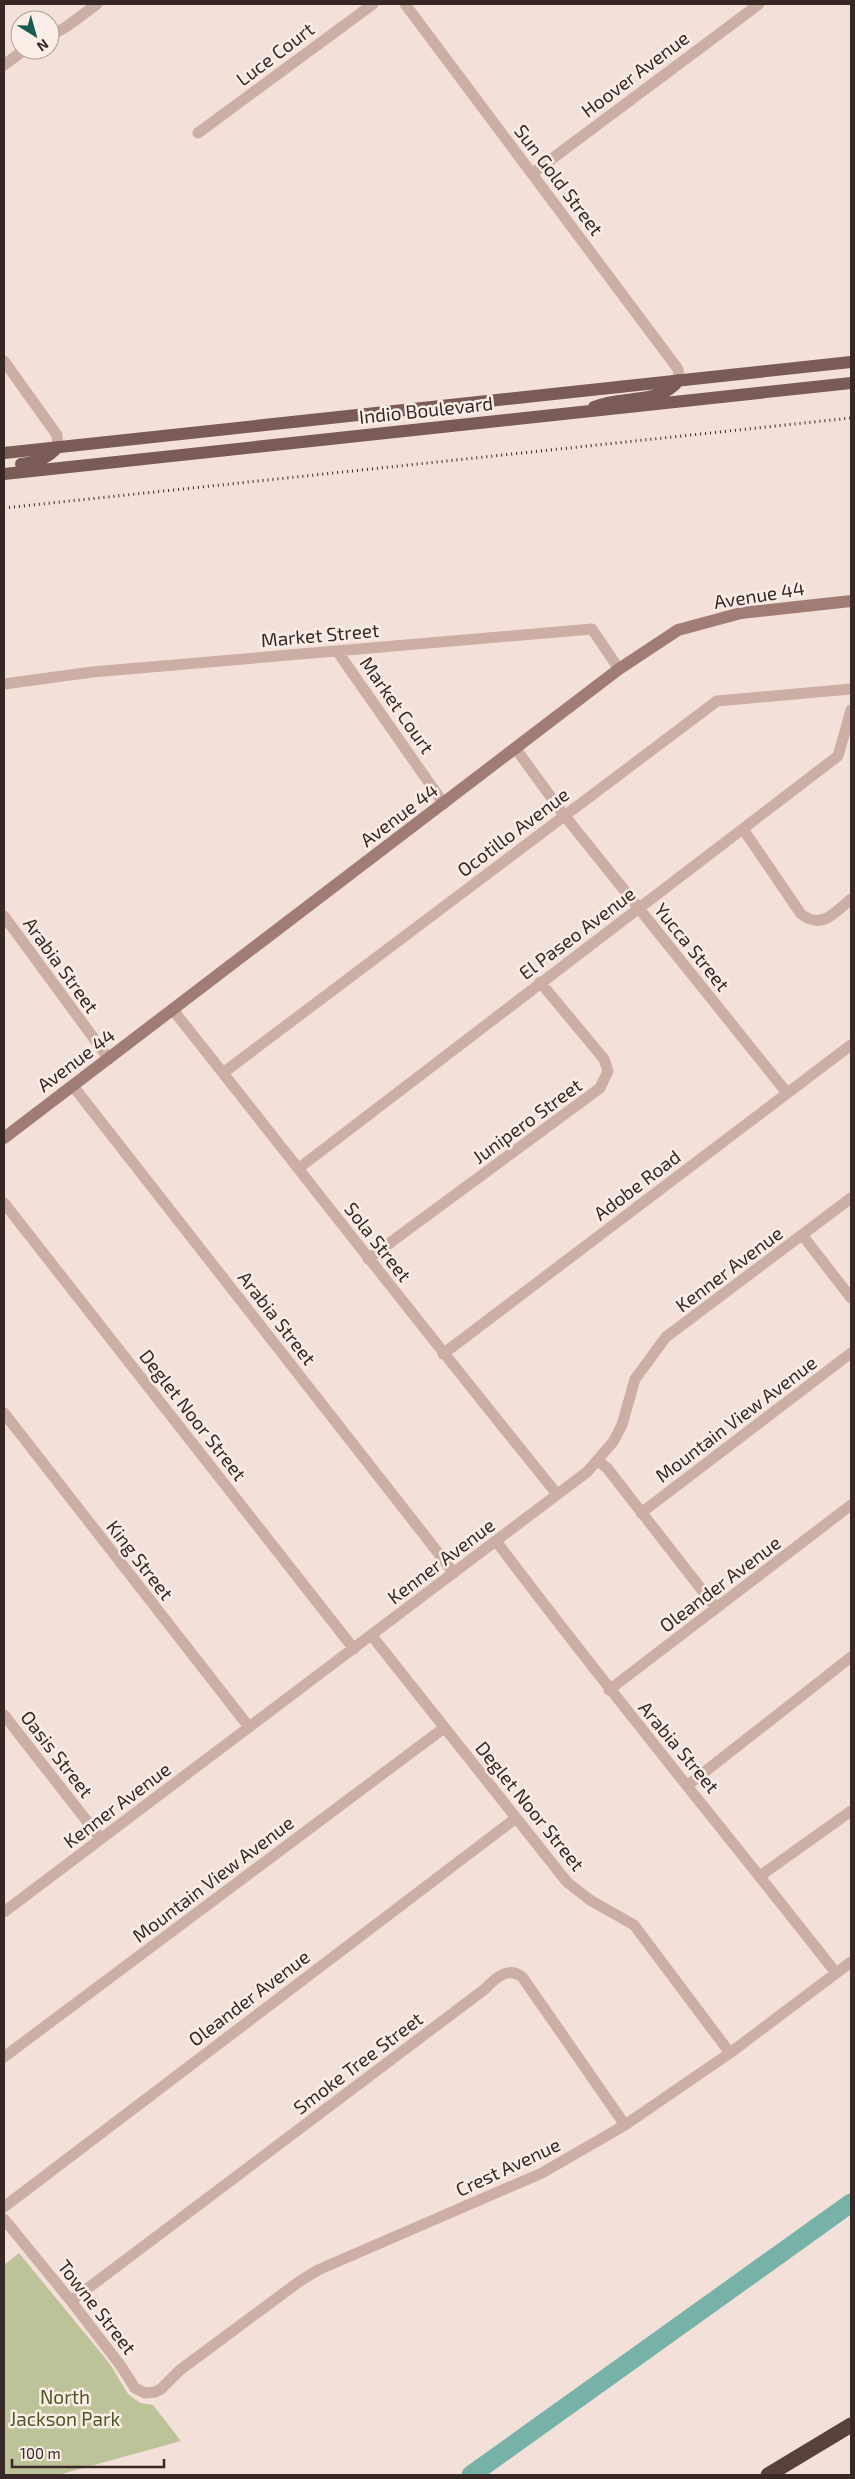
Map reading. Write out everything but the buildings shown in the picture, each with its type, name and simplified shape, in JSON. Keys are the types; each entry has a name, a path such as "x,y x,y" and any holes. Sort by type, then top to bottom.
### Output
{"highway":[{"path":"768,2475 851,2425"}],"main road":[{"name":"Indio Boulevard","path":"4,452 851,362"},
{"path":"835,385 851,378"},
{"path":"579,413 608,401 661,395 672,389 679,380 696,392 715,398"},
{"name":"Indio Boulevard","path":"4,474 851,383"},
{"path":"4,466 36,462 49,456 58,447 71,458 88,465"}],"street":[{"path":"60,30 97,4"},
{"name":"Luce Court","path":"198,133 373,4"},
{"name":"Sun Gold Street","path":"405,4 678,369 679,380"},
{"name":"Hoover Avenue","path":"533,173 759,4"},
{"path":"6,367 57,435 58,447"},
{"name":"Avenue 44","path":"4,1138 619,669 678,630 741,613 851,601"},
{"name":"Market Street","path":"4,684 92,672 592,629 619,669"},
{"name":"Market Court","path":"337,651 444,804"},
{"name":"Ocotillo Avenue","path":"223,1073 717,700 851,689"},
{"name":"El Paseo Avenue","path":"299,1168 838,756 851,710"},
{"name":"Yucca Street","path":"516,749 564,815 787,1093"},
{"path":"744,829 801,914 810,922 821,921 851,899"},
{"name":"Arabia Street","path":"4,916 109,1059"},
{"name":"Junipero Street","path":"368,1259 600,1088 608,1071 604,1059 540,982"},
{"name":"Sola Street","path":"173,1010 299,1168 443,1354 557,1494"},
{"name":"Adobe Road","path":"443,1354 851,1045"},
{"name":"Arabia Street","path":"72,1086 454,1572"},
{"name":"Kenner Avenue","path":"4,1912 372,1636 598,1461 613,1442 622,1424 635,1379 666,1337 803,1236 851,1198"},
{"name":"Deglet Noor Street","path":"4,1203 354,1649"},
{"path":"803,1236 851,1298"},
{"name":"Mountain View Avenue","path":"641,1512 851,1353"},
{"name":"King Street","path":"4,1413 249,1727"},
{"path":"598,1461 641,1512 716,1608"},
{"name":"Oleander Avenue","path":"609,1690 851,1506"},
{"name":"Arabia Street","path":"496,1541 609,1690 688,1784 836,1973"},
{"name":"Deglet Noor Street","path":"372,1636 567,1882 590,1900 634,1925 730,2053"},
{"path":"688,1784 851,1657"},
{"name":"Oasis Street","path":"4,1715 101,1839"},
{"name":"Mountain View Avenue","path":"4,2058 444,1728"},
{"path":"760,1876 851,1812"},
{"name":"Oleander Avenue","path":"4,2207 516,1818"},
{"name":"Crest Avenue","path":"168,2381 275,2298 312,2274 542,2173 626,2125 730,2053 851,1962"},
{"name":"Smoke Tree Street","path":"71,2302 486,1989 501,1974 515,1972 523,1978 626,2125"},
{"name":"Towne Street","path":"4,2219 139,2391 155,2392 168,2381"}],"green space":[{"name":"North Jackson Park","path":"19,2253 110,2364 128,2394 140,2403 153,2405 181,2441 58,2475 4,2475 4,2265"}],"waterway":[{"path":"471,2475 851,2203"}],"railway":[{"path":"4,508 851,418"}]}
